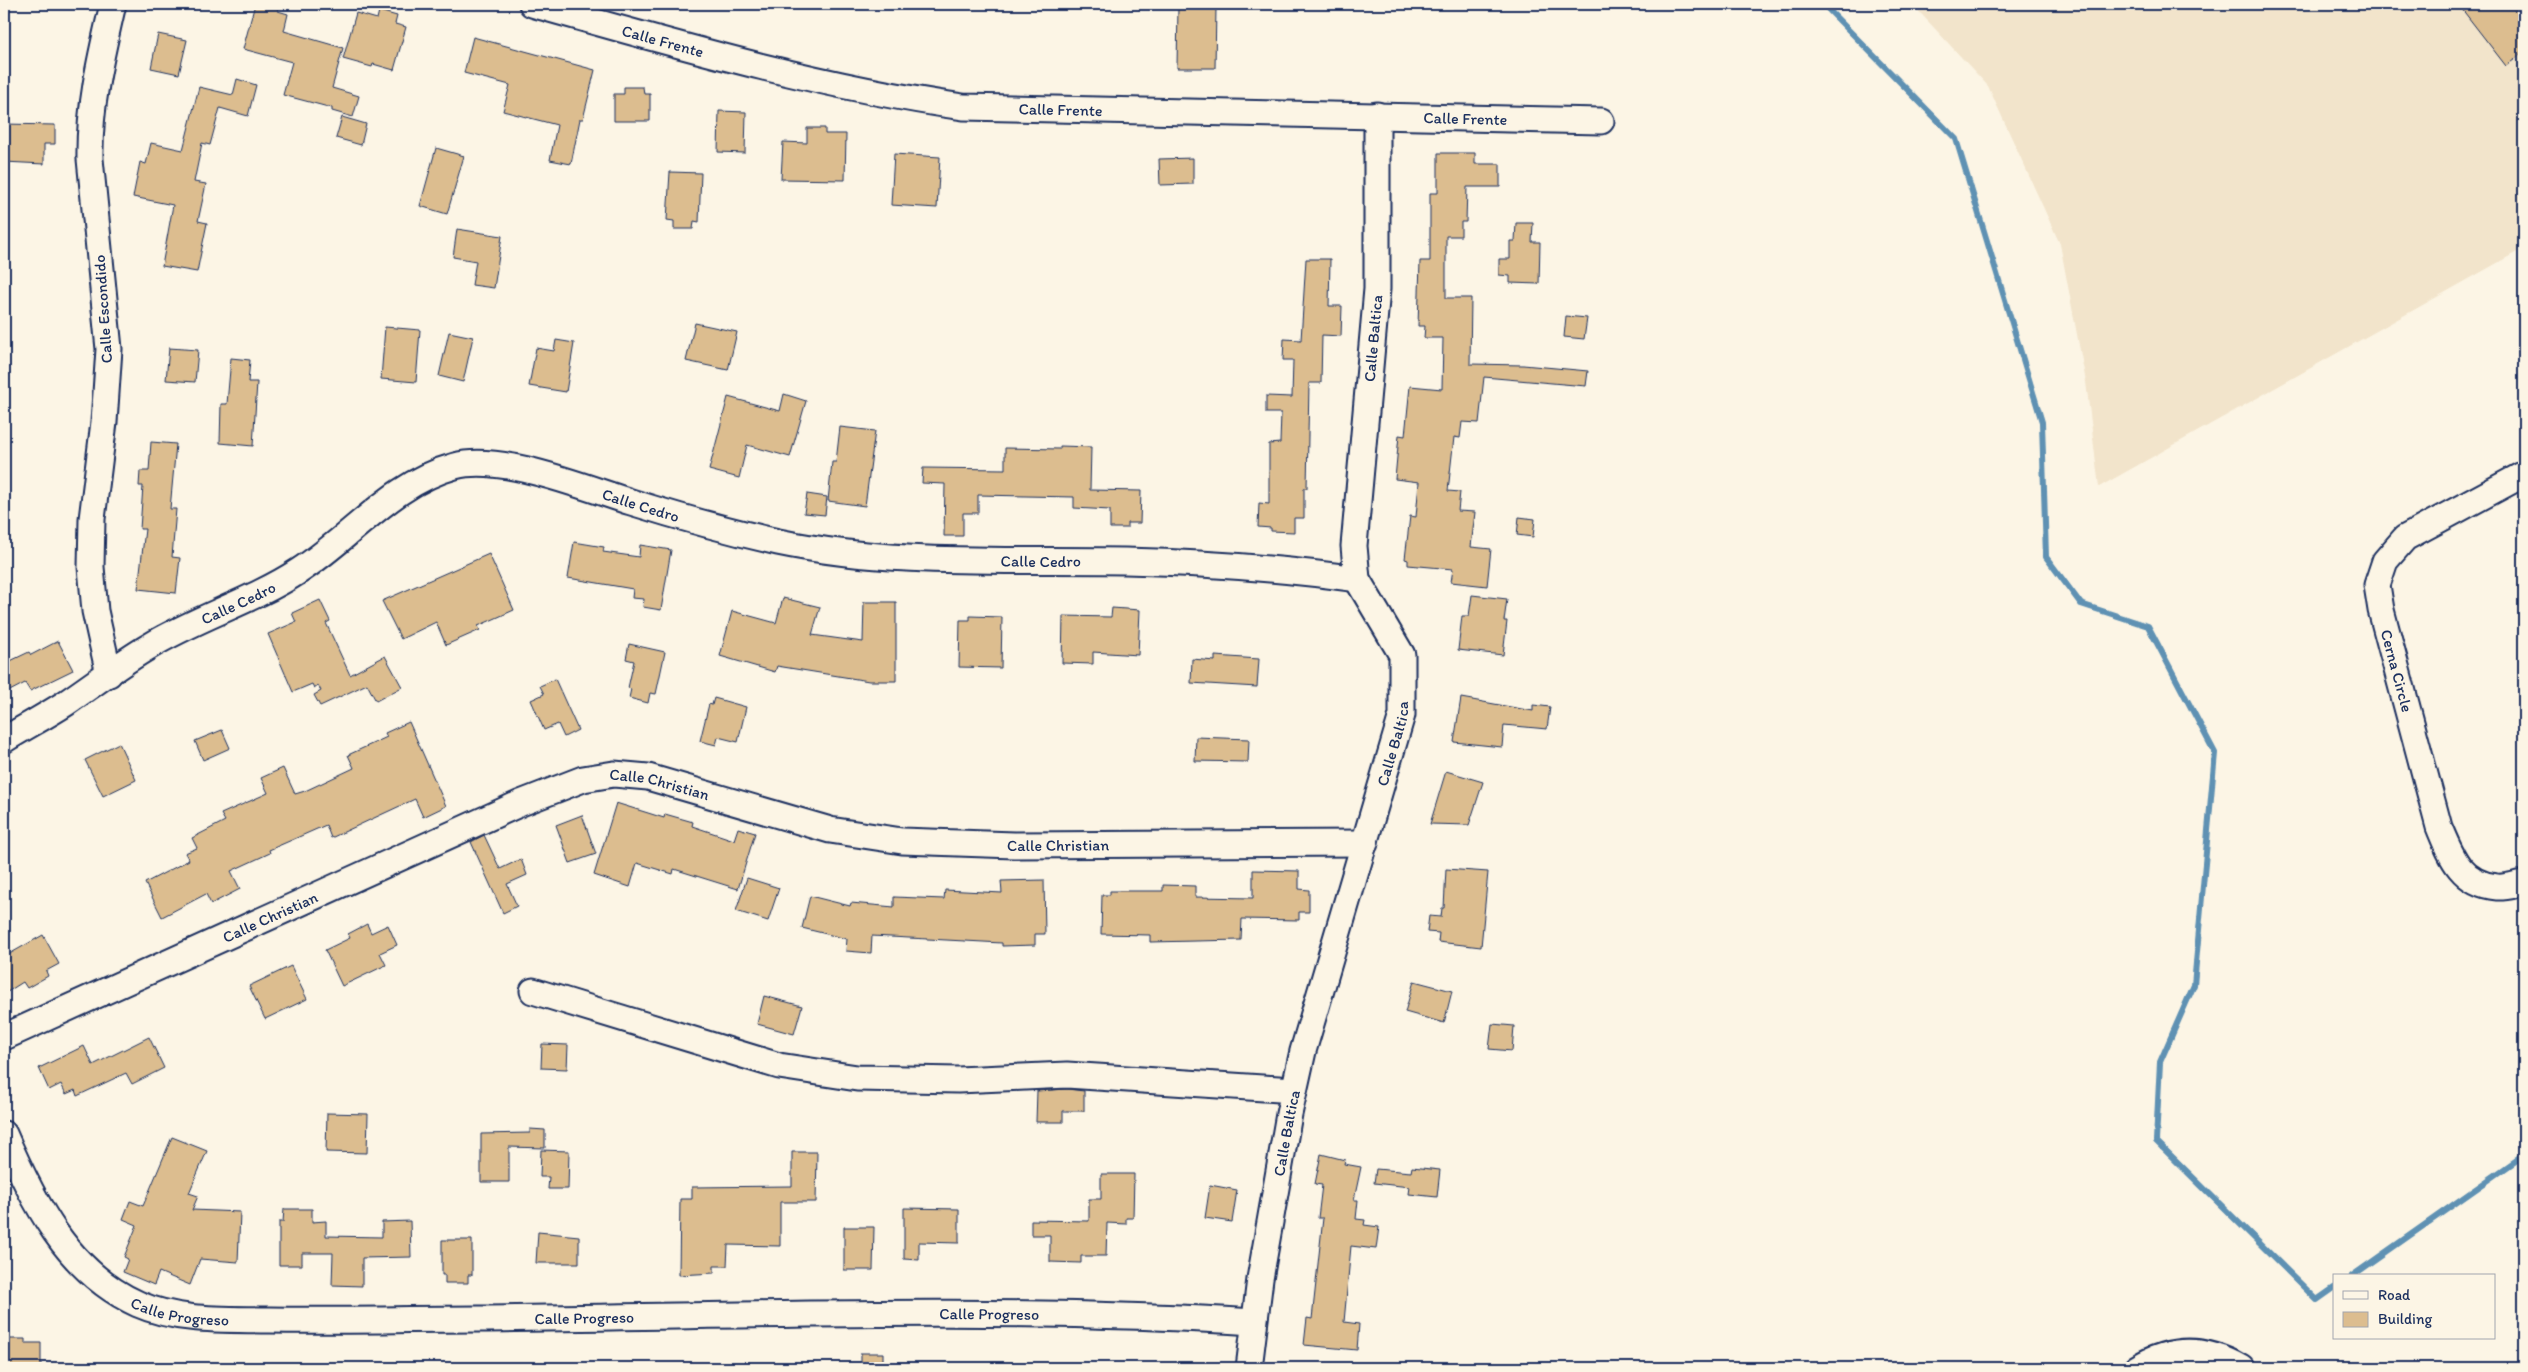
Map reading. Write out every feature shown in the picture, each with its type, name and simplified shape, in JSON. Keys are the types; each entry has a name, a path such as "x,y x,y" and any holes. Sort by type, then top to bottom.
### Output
{"street":[{"name":"Calle Escondido","path":"109,674 95,611 91,567 92,519 104,422 109,350 90,159 89,128 96,75 113,4"},
{"name":"Calle Frente","path":"532,4 655,38 864,91 964,107 1601,121"},
{"name":"Calle Baltica","path":"1249,1368 1260,1279 1294,1090 1303,1051 1402,715 1402,655 1357,579 1354,546 1377,289 1377,115"},
{"name":"Calle Cedro","path":"4,740 109,674 149,646 189,624 297,572 323,554 404,488 432,474 459,464 486,463 537,473 644,506 778,542 838,551 985,561 1126,561 1294,570 1357,579"},
{"name":"Cerna Circle","path":"2524,474 2405,538 2384,561 2377,585 2381,610 2439,827 2452,860 2472,880 2498,887 2524,882"},
{"name":"Calle Christian","path":"4,1037 521,803 583,779 614,774 648,777 830,830 902,841 1014,845 1365,843"},
{"path":"534,991 779,1066 857,1078 958,1080 1067,1074 1294,1090"},
{"name":"Calle Progreso","path":"4,1134 44,1217 63,1245 80,1263 110,1289 138,1304 171,1316 351,1321 895,1313 1156,1316 1254,1322"},
{"path":"2137,1368 2148,1361 2184,1351 2216,1355 2242,1368"}],"shaded area":[{"path":"1912,4 2524,4 2524,248 2099,487 2086,382 2060,244 1988,86"}],"building":[{"path":"255,4 278,8 278,11 288,14 284,31 343,48 332,88 359,96 353,117 332,111 332,108 283,95 292,62 243,49"},
{"path":"2458,4 2524,4 2524,52 2506,66"},
{"path":"1178,6 1216,7 1215,68 1177,68"},
{"path":"379,11 397,16 395,24 406,27 394,70 373,64 372,67 343,59 356,13 377,19"},
{"path":"158,34 187,40 179,74 151,68"},
{"path":"473,37 595,70 583,119 580,119 571,164 550,160 557,125 503,111 510,85 464,73"},
{"path":"237,79 256,85 248,116 220,108 210,145 202,143 194,182 206,184 198,221 207,223 197,272 162,266 173,205 133,197 140,162 146,164 151,143 183,150 199,87 233,95"},
{"path":"624,87 643,87 644,94 650,94 650,121 614,121 614,94 624,94"},
{"path":"719,111 746,112 745,153 718,152"},
{"path":"342,117 366,124 361,145 336,138"},
{"path":"4,124 55,125 55,144 44,144 44,164 4,162"},
{"path":"807,128 825,128 825,134 846,134 845,180 781,179 783,142 807,143"},
{"path":"436,148 464,156 447,214 420,206"},
{"path":"1438,153 1475,153 1475,164 1500,164 1500,187 1467,187 1466,222 1461,222 1461,236 1446,236 1446,298 1471,298 1470,364 1523,365 1588,371 1586,386 1484,377 1479,423 1462,422 1460,438 1454,437 1448,491 1460,492 1458,511 1475,512 1471,547 1491,549 1487,586 1451,582 1453,569 1408,565 1408,560 1405,559 1410,516 1416,517 1419,482 1395,479 1399,435 1405,436 1410,386 1442,389 1443,338 1424,338 1425,326 1418,326 1420,261 1430,261 1430,193 1438,193"},
{"path":"894,154 940,157 937,208 891,205"},
{"path":"1193,158 1193,184 1160,185 1159,159"},
{"path":"670,172 701,173 699,222 694,221 693,229 674,229 674,221 667,220"},
{"path":"1516,223 1533,223 1532,242 1540,242 1539,284 1510,283 1510,276 1499,275 1499,259 1510,259 1510,241 1515,241"},
{"path":"457,229 502,236 494,288 472,285 476,261 453,257"},
{"path":"1306,259 1330,259 1329,306 1342,306 1341,336 1322,335 1321,383 1309,383 1307,488 1304,488 1304,518 1294,518 1294,532 1271,531 1271,528 1258,527 1259,503 1269,504 1269,444 1280,443 1281,413 1266,413 1266,396 1292,397 1293,360 1283,360 1284,339 1301,340"},
{"path":"1566,316 1587,318 1584,339 1564,337"},
{"path":"695,323 737,332 728,370 686,361"},
{"path":"385,327 420,330 416,382 381,379"},
{"path":"449,332 473,337 463,382 439,376"},
{"path":"556,340 574,343 566,392 529,386 536,348 554,351"},
{"path":"169,348 198,350 195,382 166,380"},
{"path":"231,358 250,360 248,382 257,382 253,446 220,443 221,404 227,404"},
{"path":"784,394 806,401 790,457 747,445 739,478 709,470 728,397 780,411"},
{"path":"840,427 875,431 865,506 828,501 832,462 836,462"},
{"path":"151,442 176,444 170,509 176,509 172,557 180,558 176,593 138,589 145,529 140,529 143,486 139,486 140,471 149,471"},
{"path":"1060,446 1091,447 1090,490 1141,491 1140,523 1127,523 1127,528 1110,528 1110,510 1074,508 1074,497 978,495 978,513 963,513 963,536 944,536 945,484 922,483 923,468 1005,469 1005,448 1060,449"},
{"path":"807,494 827,497 825,515 804,513"},
{"path":"1519,517 1535,519 1533,537 1517,535"},
{"path":"574,542 604,547 603,552 639,557 640,545 671,550 661,610 643,607 644,599 632,598 633,589 568,578"},
{"path":"489,554 514,610 478,626 480,630 446,645 436,622 401,639 382,601"},
{"path":"1472,595 1507,599 1504,621 1507,621 1503,655 1458,650 1462,616 1469,616"},
{"path":"783,598 820,607 812,635 863,642 864,602 896,602 896,681 869,681 777,666 775,672 720,656 732,611 776,623"},
{"path":"320,600 330,621 326,623 350,675 385,656 402,687 376,701 367,684 320,706 314,695 321,691 318,685 314,688 312,684 293,692 268,634 296,622 292,613"},
{"path":"1112,608 1140,610 1138,655 1093,652 1093,664 1062,663 1063,616 1111,617"},
{"path":"970,616 1002,617 1001,668 959,667 960,620 970,620"},
{"path":"58,641 73,670 30,691 25,683 4,694 4,664 29,652 31,655"},
{"path":"629,644 665,652 656,694 650,693 648,703 629,698 631,689 628,688 634,661 626,659"},
{"path":"1215,656 1259,659 1257,687 1191,683 1192,659 1215,661"},
{"path":"555,679 578,730 564,737 558,724 544,730 531,700 544,694 540,686"},
{"path":"714,698 746,707 738,742 718,737 716,745 700,741 709,704 712,705"},
{"path":"1461,698 1533,711 1533,705 1550,707 1547,729 1504,725 1502,747 1454,742"},
{"path":"409,722 446,806 423,817 415,799 331,838 326,825 269,850 270,853 231,871 240,889 211,904 206,894 162,917 145,883 189,860 185,853 197,848 192,838 225,821 221,814 268,793 261,778 283,768 295,794 305,791 354,768 348,755 387,737 385,733"},
{"path":"222,730 230,748 203,760 195,741"},
{"path":"1196,737 1249,739 1248,762 1195,761"},
{"path":"119,743 136,780 103,796 85,760"},
{"path":"1446,771 1483,782 1469,825 1430,824"},
{"path":"616,803 664,818 665,814 693,822 692,826 734,840 738,828 755,833 738,889 674,869 673,874 637,863 630,887 594,875"},
{"path":"582,815 596,854 570,863 556,825"},
{"path":"484,835 500,869 521,859 527,875 507,884 517,906 503,913 471,842"},
{"path":"1446,869 1488,872 1481,947 1438,942 1439,933 1427,932 1429,916 1441,917 1442,908 1444,908"},
{"path":"1253,870 1299,871 1299,889 1309,890 1309,912 1299,912 1299,920 1242,919 1241,940 1150,942 1150,935 1101,934 1102,895 1110,895 1110,891 1163,891 1163,885 1195,886 1195,897 1253,898"},
{"path":"747,878 779,888 768,921 736,911"},
{"path":"1044,880 1045,934 1035,934 1035,945 1002,946 1002,943 872,936 871,953 846,951 847,939 802,928 810,896 850,906 851,903 894,907 894,897 944,899 945,890 1002,893 1001,881"},
{"path":"367,924 371,933 388,925 397,945 380,953 386,965 342,986 325,950 350,938 348,934"},
{"path":"43,935 59,964 46,971 48,976 27,988 23,982 4,994 4,957"},
{"path":"291,966 307,999 265,1019 249,986"},
{"path":"1414,981 1452,991 1444,1023 1405,1012"},
{"path":"764,996 802,1006 794,1034 757,1024"},
{"path":"1492,1024 1514,1026 1512,1051 1489,1049"},
{"path":"149,1037 164,1068 132,1084 126,1073 77,1096 75,1090 66,1094 61,1084 49,1090 39,1068 84,1046 93,1065"},
{"path":"542,1044 568,1045 567,1069 541,1068"},
{"path":"1067,1089 1084,1091 1084,1111 1063,1111 1063,1122 1036,1122 1037,1091"},
{"path":"327,1113 368,1114 367,1153 326,1152"},
{"path":"530,1129 545,1130 545,1148 509,1147 509,1182 481,1182 481,1134 530,1133"},
{"path":"172,1137 207,1151 189,1193 198,1196 192,1210 240,1212 238,1262 200,1259 190,1285 159,1272 154,1285 123,1272 128,1259 124,1257 137,1225 123,1219 130,1201 143,1206"},
{"path":"541,1150 569,1151 568,1189 548,1189 549,1177 540,1177"},
{"path":"792,1152 817,1152 816,1202 780,1202 780,1246 728,1245 727,1266 714,1266 714,1273 679,1275 680,1199 692,1199 692,1187 792,1186"},
{"path":"1321,1154 1345,1160 1344,1164 1361,1167 1354,1200 1358,1200 1356,1219 1365,1220 1364,1225 1379,1227 1376,1249 1351,1246 1344,1322 1359,1324 1357,1350 1304,1345 1307,1318 1312,1319 1323,1218 1318,1218 1322,1185 1315,1184"},
{"path":"1412,1167 1440,1170 1437,1197 1409,1194 1410,1187 1374,1183 1376,1169 1411,1172"},
{"path":"1101,1174 1134,1174 1133,1218 1126,1218 1126,1224 1107,1223 1106,1256 1081,1256 1081,1263 1050,1262 1050,1235 1031,1235 1031,1220 1089,1221 1089,1199 1101,1199"},
{"path":"1210,1185 1237,1190 1232,1222 1205,1218"},
{"path":"904,1208 959,1209 959,1243 919,1242 919,1260 904,1259"},
{"path":"284,1209 312,1209 312,1222 326,1221 326,1236 382,1237 382,1222 410,1221 411,1257 362,1258 362,1286 332,1285 333,1253 302,1253 302,1265 279,1265 279,1222 283,1222"},
{"path":"844,1227 874,1227 873,1270 844,1270"},
{"path":"538,1232 579,1236 579,1263 536,1263"},
{"path":"442,1240 472,1240 472,1275 468,1275 468,1283 445,1283 445,1275 442,1275"},
{"path":"8,1339 25,1339 25,1343 41,1343 41,1368 4,1368 4,1344 8,1344"},
{"path":"861,1353 883,1353 883,1368 861,1368"}],"waterway":[{"path":"1823,4 1956,139 2042,422 2046,557 2081,604 2148,626 2215,753 2194,985 2160,1062 2156,1141 2317,1300 2333,1289"},
{"path":"2355,1274 2524,1155"}]}
